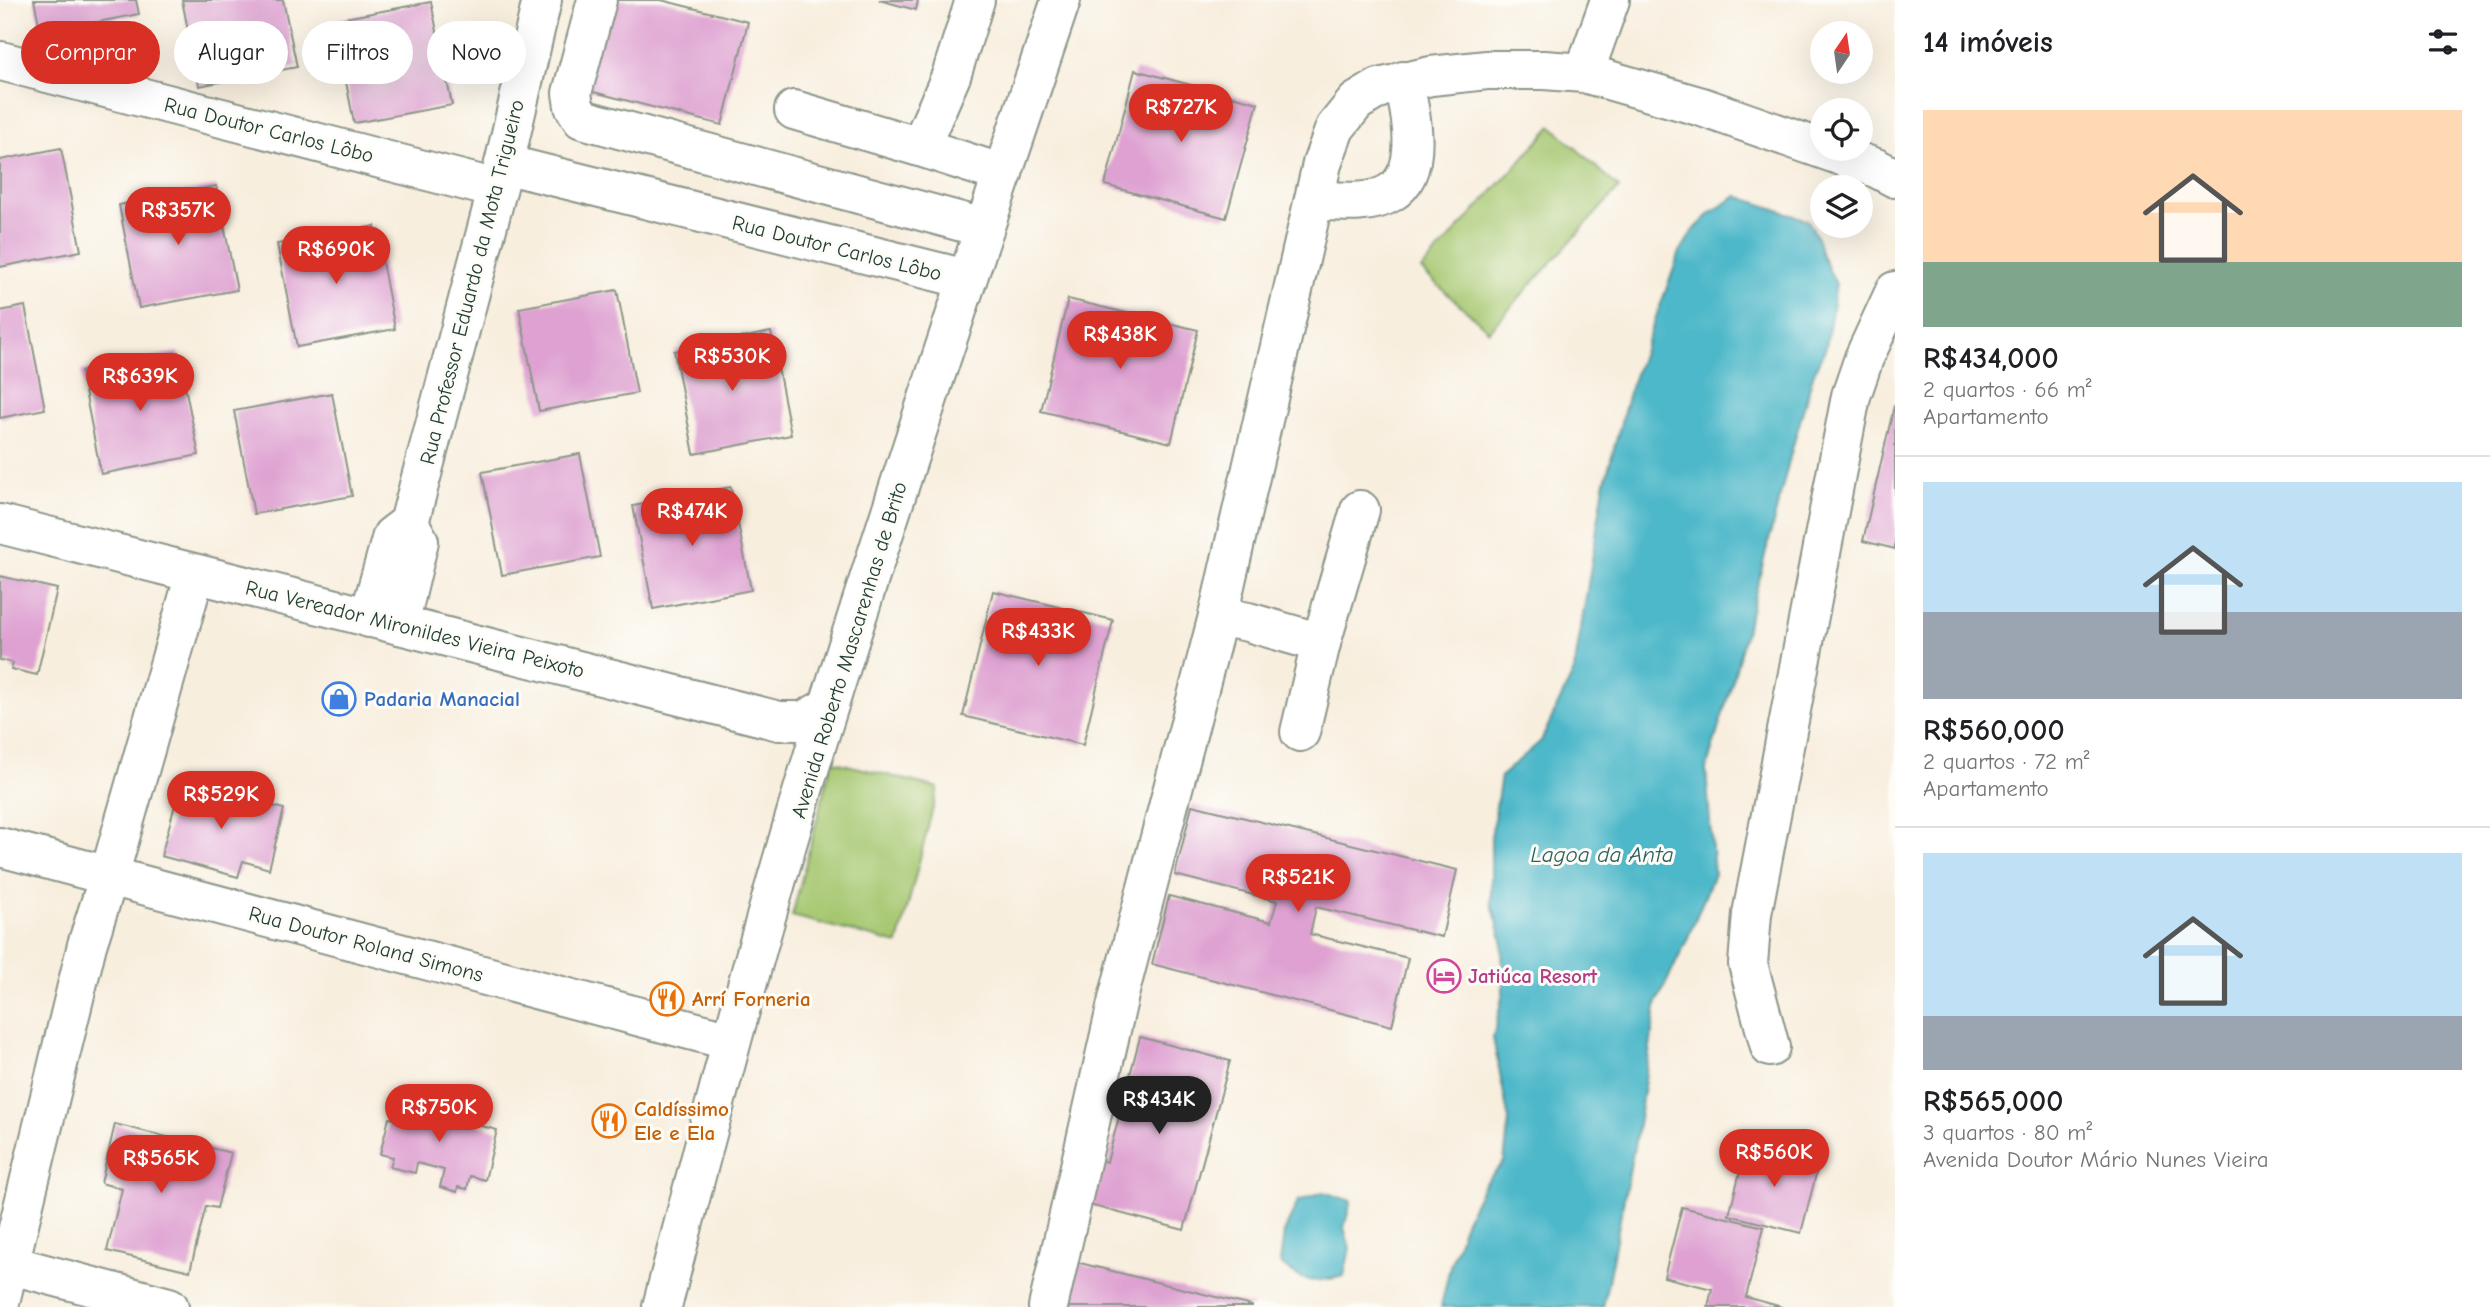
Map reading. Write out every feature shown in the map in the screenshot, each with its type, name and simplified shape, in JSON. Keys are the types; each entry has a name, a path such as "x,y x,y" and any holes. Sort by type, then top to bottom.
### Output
{"street":[{"name":"Rua Professor Eduardo da Mota Trigueiro","path":"384,622 419,541 410,523 501,177 542,0"},
{"path":"597,0 572,93 574,106 582,119 984,228"},
{"path":"920,146 951,76 975,0"},
{"name":"Avenida Roberto Mascarenhas de Brito","path":"662,1307 731,1041 828,707 966,279 1061,0"},
{"path":"1584,73 1610,0"},
{"name":"Rua Doutor Carlos Lôbo","path":"1,61 501,177 966,279"},
{"path":"1048,1307 1119,995 1218,617 1322,164 1335,128 1356,102 1379,88 1402,81 1487,70 1544,69 1584,73 1702,107 1895,178"},
{"path":"1314,200 1370,199 1390,193 1402,181 1409,166 1413,141 1411,113 1402,81"},
{"path":"794,110 920,146 1003,174"},
{"path":"1770,1047 1748,964 1752,914 1851,396 1864,358 1895,291"},
{"path":"1300,732 1321,643 1360,510"},
{"name":"Rua Vereador Mironildes Vieira Peixoto","path":"0,524 779,721 803,721 828,707"},
{"path":"0,1302 5,1264 88,944 195,574"},
{"path":"1218,617 1248,622 1321,643"},
{"name":"Rua Doutor Roland Simons","path":"0,847 731,1041"},
{"path":"5,1264 169,1307"}],"green space":[{"path":"1552,126 1619,188 1489,331 1421,270"},
{"path":"832,761 938,788 898,944 792,916"}],"water":[{"name":"Lagoa da Anta","path":"1737,196 1808,220 1810,238 1817,238 1822,256 1836,284 1826,347 1814,372 1791,453 1735,673 1706,770 1714,874 1657,1002 1637,1131 1603,1307 1441,1307 1450,1266 1465,1222 1484,1184 1504,1162 1509,1120 1493,1038 1503,993 1502,939 1491,901 1491,837 1501,776 1541,741 1574,671 1604,485 1632,382 1680,252 1693,231 1713,211"},
{"path":"1323,1192 1351,1201 1344,1228 1350,1248 1344,1276 1309,1280 1296,1275 1280,1263 1284,1232 1298,1201"}],"building":[{"path":"34,0 136,0 139,14 103,21 38,21"},
{"path":"182,0 283,0 287,21 186,21"},
{"path":"601,0 661,0 748,22 722,125 578,88"},
{"path":"879,0 918,0 916,10"},
{"path":"431,2 435,21 427,21 427,84 448,84 452,105 354,123 346,84 413,84 413,21 334,20"},
{"path":"288,24 297,67 288,69"},
{"path":"1135,70 1258,103 1226,218 1105,185"},
{"path":"61,148 81,251 0,267 0,160"},
{"path":"216,186 237,290 139,308 119,205"},
{"path":"375,226 395,329 297,347 277,244"},
{"path":"617,290 637,393 539,411 519,308"},
{"path":"1068,299 1198,330 1171,443 1041,411"},
{"path":"25,306 45,409 0,418 0,311"},
{"path":"771,332 791,435 694,454 674,351"},
{"path":"178,352 199,455 101,474 81,371"},
{"path":"332,393 352,496 254,514 234,411"},
{"path":"1895,406 1895,549 1863,541"},
{"path":"580,454 600,557 502,575 482,472"},
{"path":"731,487 751,590 653,609 633,506"},
{"path":"0,576 57,589 37,675 11,669 13,663 0,660"},
{"path":"993,591 1113,620 1083,745 963,716"},
{"path":"181,783 284,809 269,869 243,861 238,877 161,856"},
{"path":"1192,805 1457,870 1442,937 1316,907 1310,934 1408,958 1392,1026 1152,964 1169,896 1271,922 1277,901 1175,875"},
{"path":"1140,1037 1230,1061 1184,1230 1078,1202 1090,1157 1107,1162"},
{"path":"422,1097 450,1105 446,1117 497,1130 485,1180 470,1176 467,1189 458,1187 457,1192 440,1187 444,1170 417,1163 415,1173 390,1167 393,1157 380,1154 389,1118 394,1119 398,1105 418,1110"},
{"path":"115,1124 231,1153 217,1208 206,1206 190,1271 107,1251 122,1189 101,1183"},
{"path":"1747,1144 1819,1163 1801,1233 1729,1215"},
{"path":"1682,1207 1764,1227 1746,1297 1782,1307 1708,1307 1712,1289 1664,1277"},
{"path":"1072,1261 1252,1306 1252,1307 1061,1307"}],"place":[{"name":"Padaria Manacial","path":"339,699"},
{"name":"Jatiúca Resort","path":"1444,976"},
{"name":"Arrí Forneria","path":"667,999"},
{"name":"Caldíssimo Ele e Ela","path":"609,1121"}]}
